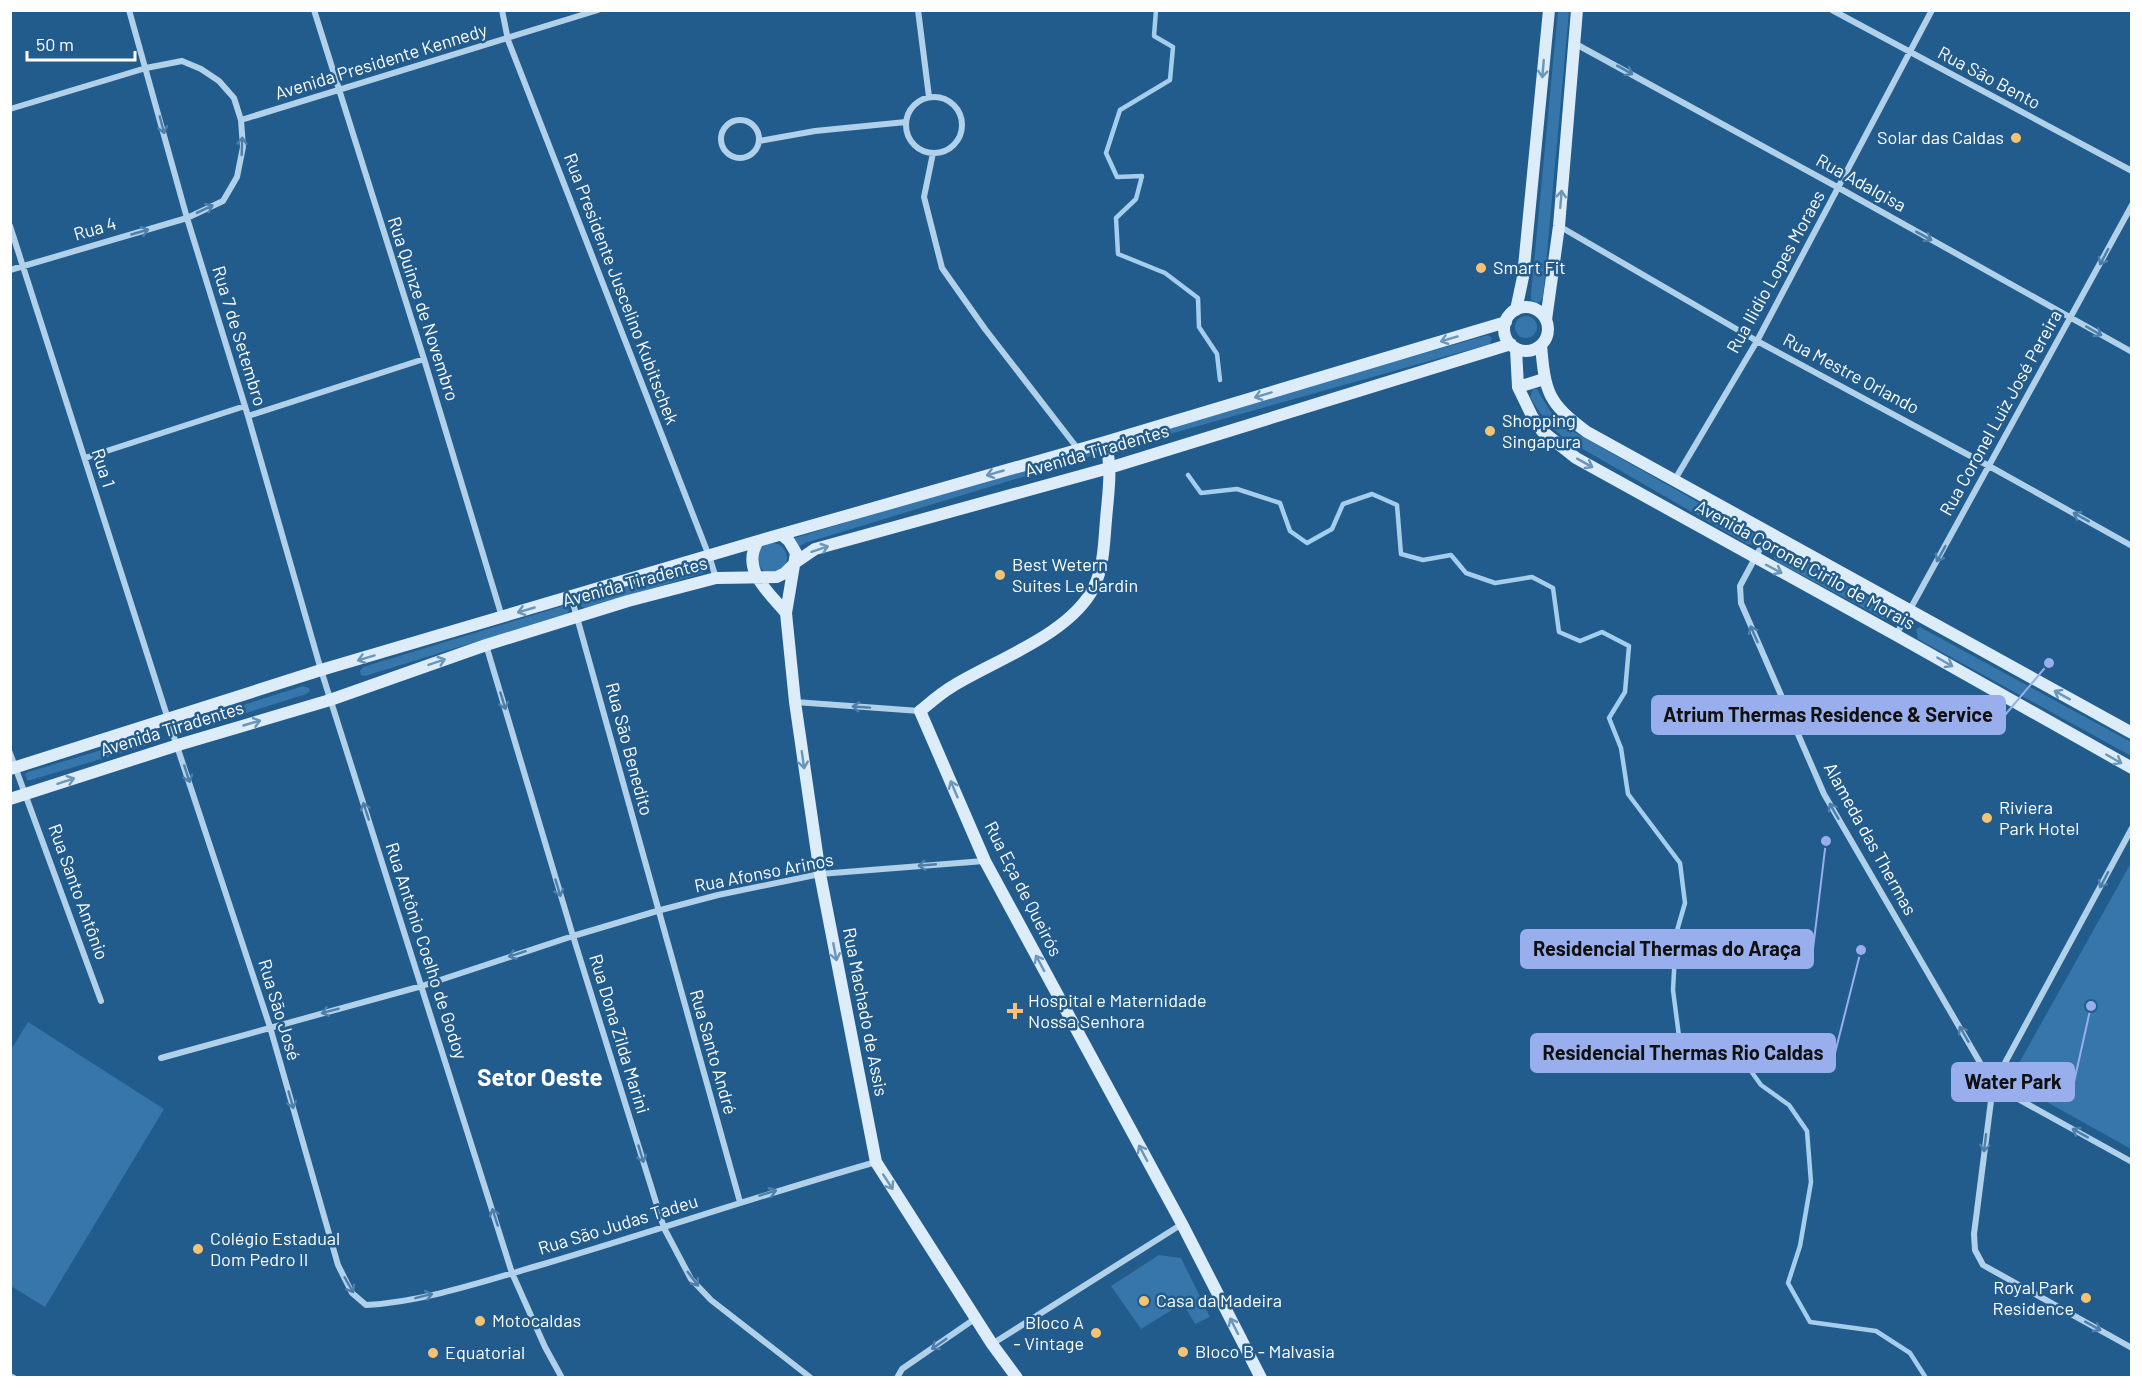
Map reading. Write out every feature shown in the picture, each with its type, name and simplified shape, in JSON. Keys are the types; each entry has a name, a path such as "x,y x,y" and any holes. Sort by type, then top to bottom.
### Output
{"main road":[{"path":"1516,310 1523,277 1549,10"},
{"path":"1546,320 1542,314 1530,307 1516,310 1511,313 1506,322 1505,334 1513,347 1529,351 1542,345 1548,333 1546,320 1559,226 1577,10"},
{"name":"Avenida Tiradentes","path":"13,768 321,670 758,541 1105,442 1506,322"},
{"name":"Avenida Coronel Cirilo de Morais","path":"1542,345 1544,379 1553,401 1565,416 1587,432 2132,733"},
{"name":"Avenida Tiradentes","path":"10,799 178,745 330,700 486,645 577,616 716,578 777,577 815,549 1109,468 1513,347"},
{"name":"Avenida Coronel Cirilo de Morais","path":"1513,347 1518,387 1532,416 1542,431 1576,458 2132,768"},
{"path":"1518,387 1544,379"},
{"path":"920,711 952,686 1022,650 1069,617 1086,599 1102,565 1109,468 1105,442"},
{"path":"782,535 794,546 796,561"},
{"path":"758,541 752,550 751,562 757,577 786,614"},
{"name":"Rua Machado de Assis","path":"796,561 790,580 786,614 795,702 820,874 876,1162 992,1344 1017,1377"},
{"name":"Rua Eça de Queirós","path":"920,711 985,861 1182,1224 1261,1377"}],"street":[{"name":"Rua 7 de Setembro","path":"129,10 187,218 248,416 330,700"},
{"name":"Rua Quinze de Novembro","path":"314,10 424,359 502,617"},
{"name":"Rua Presidente Juscelino Kubitschek","path":"502,10 508,40 716,578"},
{"name":"Avenida Presidente Kennedy","path":"241,120 508,40 598,10"},
{"path":"918,10 929,97"},
{"name":"Rua São Bento","path":"1833,10 2132,171"},
{"name":"Rua Ilidio Lopes Moraes","path":"1673,481 1757,341 1932,10"},
{"name":"Rua Adalgisa","path":"1574,42 2132,352"},
{"path":"10,110 146,68 182,62 201,69 219,81 234,98 241,120"},
{"path":"929,97 939,97 955,106 962,123 957,141 951,147 933,153 916,147 907,131 906,122 913,106 929,97"},
{"path":"739,119 746,120 756,128 759,141 754,152 744,158 738,158 723,148 721,136 727,124 739,119"},
{"name":"Rua 4","path":"10,270 187,218 224,201 237,177 243,147 241,120"},
{"path":"759,141 814,131 906,122"},
{"path":"933,153 924,197 942,268 985,329 1078,449"},
{"name":"Rua Coronel Luiz José Pereira","path":"1896,635 2132,205"},
{"name":"Rua 1","path":"10,226 168,719"},
{"name":"Rua Mestre Orlando","path":"1559,226 1757,341 2132,546"},
{"path":"248,416 424,359"},
{"path":"84,458 245,406"},
{"name":"Alameda das Thermas","path":"1768,534 1740,586 1741,603 1824,794 1993,1085"},
{"name":"Rua São Benedito","path":"571,597 657,910"},
{"name":"Rua Dona Zilda Marini","path":"486,645 664,1228 691,1279 711,1300 811,1377"},
{"name":"Rua Antônio Coelho de Godoy","path":"330,700 512,1273 544,1347 562,1377"},
{"path":"795,702 920,711"},
{"name":"Rua São José","path":"168,719 270,1027 338,1265 352,1293 366,1305"},
{"name":"Rua Santo Antônio","path":"10,753 13,768 26,793 101,1001"},
{"path":"2132,828 1993,1085 1974,1234 1975,1250 1983,1265 2132,1348"},
{"name":"Rua Afonso Arinos","path":"161,1058 422,986 657,910 718,895 820,874 985,861"},
{"name":"Rua Santo André","path":"657,910 740,1202"},
{"path":"1993,1085 2132,1162"},
{"name":"Rua São Judas Tadeu","path":"366,1305 392,1304 512,1273 876,1162"},
{"path":"992,1344 1182,1224"},
{"path":"897,1377 902,1369 976,1318"}],"shaded area":[{"path":"1558,11 1569,11 1543,297 1540,302 1536,303 1531,300 1531,294"},
{"path":"1526,316 1534,319 1537,327 1534,335 1526,338 1518,335 1515,327 1518,319"},
{"path":"1488,335 1492,338 1490,344 1116,449 1113,442"},
{"path":"1533,389 1537,389 1550,411 1569,429 1754,534 1757,538 1756,543 1747,544 1564,438 1533,403 1530,397"},
{"path":"1096,446 1098,454 798,547 795,538"},
{"path":"772,543 778,544 786,552 786,564 778,572 772,573 766,572 758,564 757,558 758,552 766,544"},
{"path":"1782,549 1889,609 1892,612 1888,619 1884,619 1776,561 1774,558 1777,550"},
{"path":"702,564 706,565 707,570 703,573 586,608 582,607 581,602 584,599"},
{"path":"567,606 569,611 566,614 365,676 361,675 360,671 363,667"},
{"path":"1920,627 2131,742 2131,756 1918,639 1916,629"},
{"path":"303,686 309,688 310,691 193,730 188,727 190,722"},
{"path":"155,734 160,737 157,742 31,780 27,780 25,774 28,772"},
{"path":"2131,863 2132,1149 2018,1086 2014,1072"},
{"path":"28,1022 164,1109 45,1307 11,1286 11,1050"},
{"path":"1159,1255 1181,1258 1210,1317 1195,1324 1183,1303 1141,1329 1111,1286"}],"waterway":[{"path":"1156,10 1154,36 1173,47 1170,80 1120,110 1106,153 1117,177 1142,176 1136,199 1116,218 1118,254 1165,273 1198,298 1199,327 1217,354 1220,380"},
{"path":"1188,475 1201,493 1237,489 1280,503 1290,531 1307,543 1332,529 1343,504 1372,494 1397,505 1401,554 1423,560 1451,555 1466,573 1495,583 1532,577 1553,588 1559,632 1580,641 1602,632 1629,646 1625,692 1609,718 1621,748 1628,794 1680,863 1685,903 1676,934 1673,990 1680,1044 1702,1062 1743,1060 1761,1085 1789,1105 1807,1131 1811,1182 1800,1246 1788,1283 1810,1322 1876,1331 1910,1353 1926,1378"}],"place":[{"name":"Solar das Caldas","path":"2016,138"},
{"name":"Smart Fit","path":"1481,268"},
{"name":"Shopping Singapura","path":"1490,431"},
{"name":"Best Wetern Suites Le Jardin","path":"1000,575"},
{"name":"Atrium Thermas Residence & Service","path":"2049,663"},
{"name":"Riviera Park Hotel","path":"1987,818"},
{"name":"Residencial Thermas do Araça","path":"1826,841"},
{"name":"Residencial Thermas Rio Caldas","path":"1861,950"},
{"name":"Water Park","path":"2091,1006"},
{"name":"Hospital e Maternidade Nossa Senhora","path":"1015,1011"},
{"name":"Colégio Estadual Dom Pedro II","path":"198,1249"},
{"name":"Royal Park Residence","path":"2086,1298"},
{"name":"Casa da Madeira","path":"1144,1301"},
{"name":"Motocaldas","path":"480,1321"},
{"name":"Bloco A - Vintage","path":"1096,1333"},
{"name":"Bloco B - Malvasia","path":"1183,1352"},
{"name":"Equatorial","path":"433,1353"}],"district":[{"name":"Setor Oeste","path":"540,1078"}]}
